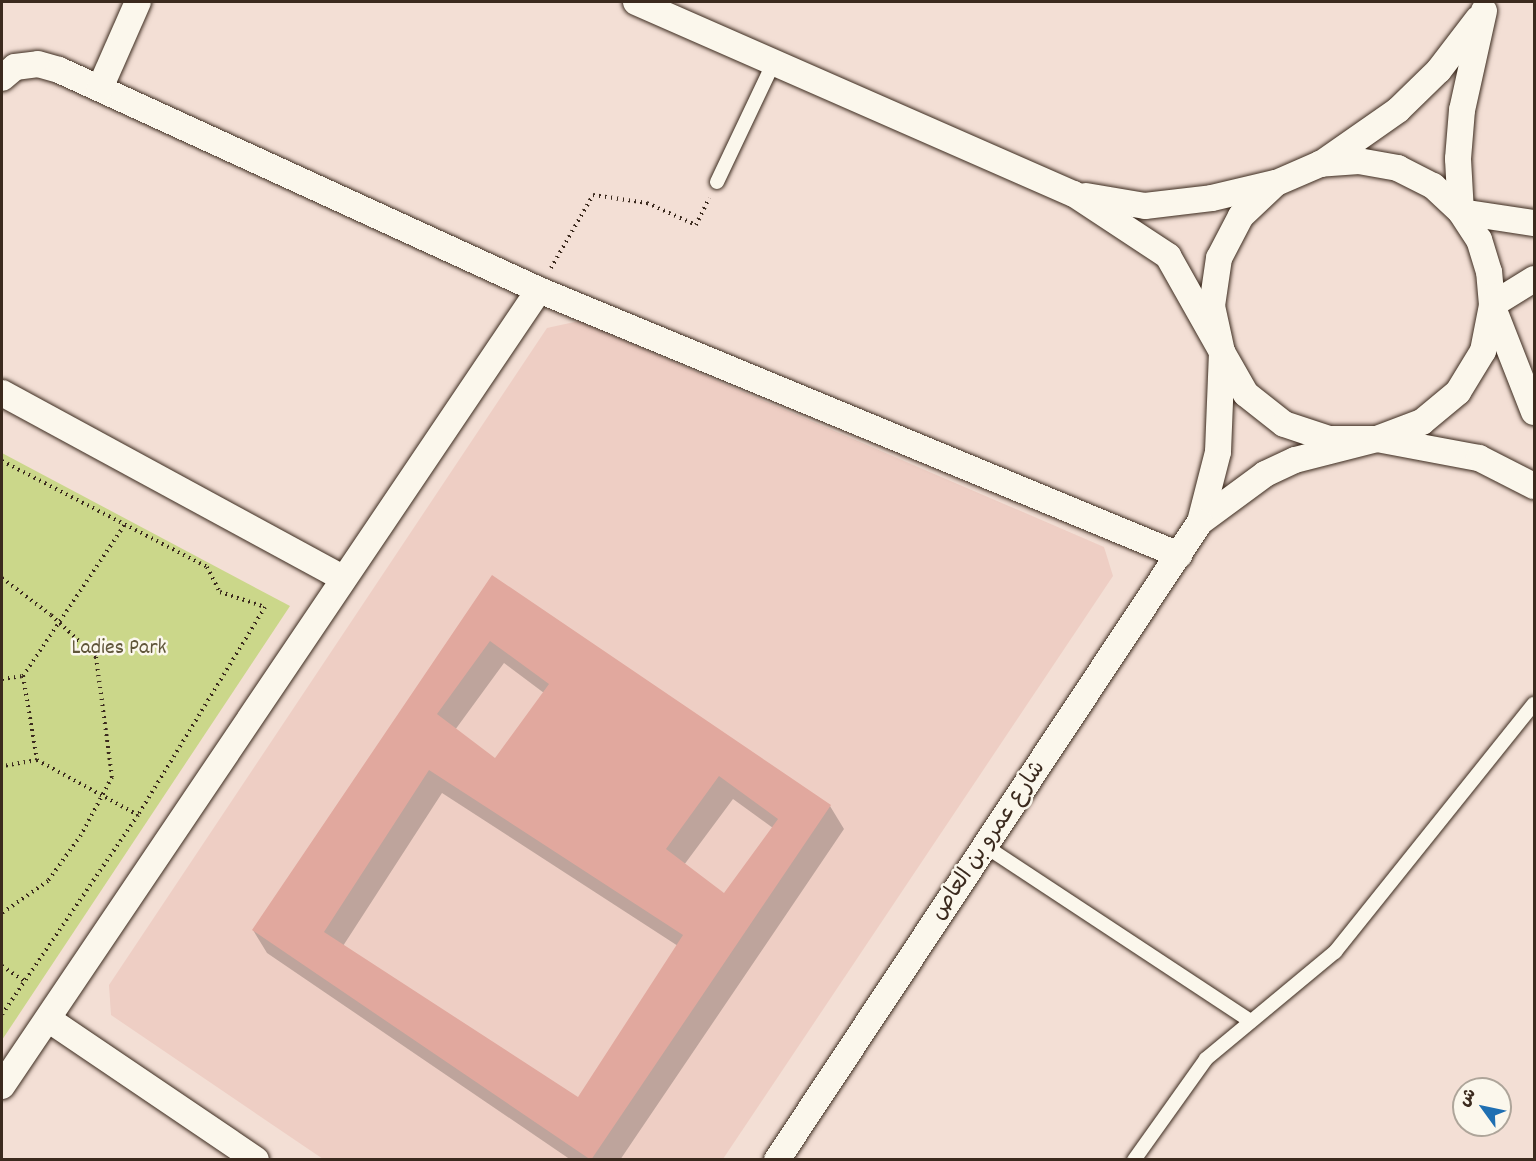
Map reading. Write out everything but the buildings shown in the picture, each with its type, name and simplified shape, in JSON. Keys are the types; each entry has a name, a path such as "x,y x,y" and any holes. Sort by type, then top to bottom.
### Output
{"street":[{"path":"100,88 138,2"},
{"path":"636,2 1074,194 1168,256 1246,394 1284,424 1329,440 1377,439 1479,458 1534,486"},
{"path":"1074,194 1145,206 1212,198 1276,183 1320,164 1398,110 1439,70 1487,6"},
{"path":"1461,212 1458,159 1462,110 1487,6"},
{"path":"2,78 15,67 38,64 100,88 539,290 1179,555"},
{"path":"1320,164 1359,161 1398,168 1433,186 1461,212 1479,240 1489,272 1492,305 1534,412"},
{"path":"1222,352 1212,306 1219,258 1241,216 1276,183"},
{"path":"1461,212 1534,223"},
{"path":"1377,439 1422,422 1458,392 1483,351 1492,305 1534,279"},
{"path":"2,1086 539,290"},
{"name":"شارع عمرو بن العاص","path":"778,1159 1200,522 1218,452 1222,352"},
{"path":"2,393 343,578"},
{"name":"شارع عمرو بن العاص","path":"1200,522 1275,469 1295,460 1377,439"},
{"path":"48,1019 256,1160"}],"lane":[{"path":"717,182 774,62"},
{"path":"1134,1160 1206,1059 1335,952 1534,704"},
{"path":"985,846 1250,1021"}],"path":[{"path":"539,290 593,195 647,203 696,225 717,182"},
{"path":"2,461 207,567 220,592 265,607 138,815 2,1014"},
{"path":"37,760 23,676 125,524"},
{"path":"2,578 58,621 96,657 112,777 81,835 48,881 2,913"},
{"path":"2,679 23,676"},
{"path":"2,766 37,760 101,797 138,815"},
{"path":"2,966 24,981"}],"shaded area":[{"path":"579,321 1104,547 1113,576 723,1159 323,1159 111,1015 109,985 547,328"}],"green space":[{"name":"Ladies Park","path":"2,453 290,606 2,1040"}]}
